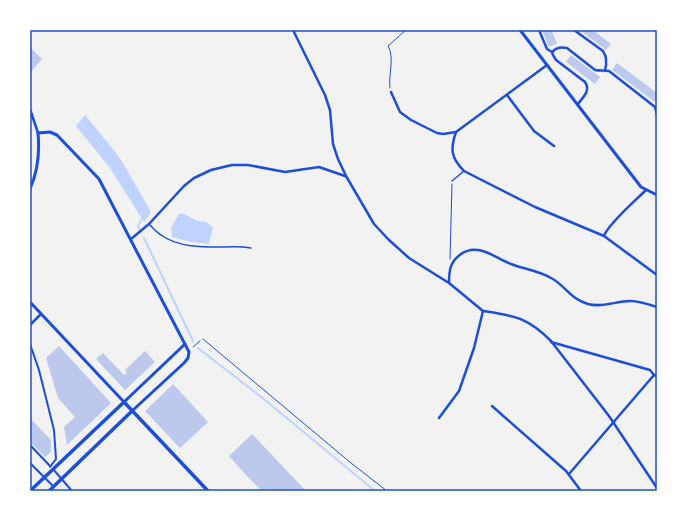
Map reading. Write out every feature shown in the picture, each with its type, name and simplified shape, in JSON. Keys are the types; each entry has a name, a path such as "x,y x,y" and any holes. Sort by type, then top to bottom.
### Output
{"main road":[{"path":"30,491 52,468 124,402 208,491"},
{"path":"49,491 132,411"}],"street":[{"path":"293,30 325,95 330,110 331,132 335,152 346,176 374,224 409,258 449,283 483,311 513,316 528,322 540,330 551,341 613,422 657,488"},
{"path":"520,30 641,187 657,194"},
{"path":"539,30 547,49 552,52 556,60 588,85 588,89 578,104"},
{"path":"574,30 603,52 606,56 605,70"},
{"path":"552,52 556,48 567,48 595,70 605,70 655,108 657,115"},
{"path":"391,92 400,112 410,120 437,133 443,134 456,132 547,65"},
{"path":"507,95 530,127 554,146"},
{"path":"30,109 38,134 39,161 36,176 30,190"},
{"path":"38,134 50,132 56,135 99,179 189,352 188,358 132,411"},
{"path":"456,132 452,150 457,165 464,171 535,207 604,236 657,275"},
{"path":"131,240 149,224 184,186 194,178 211,170 232,165 248,165 285,172 319,167 346,176"},
{"path":"604,236 618,218 646,190"},
{"path":"449,283 451,265 459,256 473,249 486,252 509,263 553,278 568,293 578,300 588,304 608,305 629,301 657,307"},
{"path":"30,302 124,402 185,344"},
{"path":"438,418 459,391 474,348 483,311"},
{"path":"30,325 41,314"},
{"path":"551,341 650,370 656,375 613,422 569,474"},
{"path":"30,344 39,370 54,430 56,459 52,468"},
{"path":"492,406 569,474 581,491"},
{"path":"30,445 72,491"},
{"path":"30,463 57,491"}],"lane":[{"path":"452,181 464,171"},
{"path":"149,224 160,235 182,244 251,248"}],"path":[{"path":"391,92 389,81 391,62 390,50 388,46 406,30"},
{"path":"451,265 452,181"},
{"path":"203,339 351,463 387,491"},
{"path":"191,349 200,341"}],"water":[{"path":"85,115 123,163 151,212 144,222 110,168 76,126"},
{"path":"179,214 184,214 198,221 206,222 213,227 209,244 191,242 172,237 171,228"}],"building":[{"path":"542,30 551,30 557,43 549,47"},
{"path":"580,30 593,30 611,44 606,50"},
{"path":"30,47 42,59 31,72 30,71"},
{"path":"571,55 600,77 595,84 566,62"},
{"path":"617,63 657,93 657,100 655,102 612,70"},
{"path":"59,346 111,403 67,445 64,427 75,417 58,398 46,358"},
{"path":"145,351 155,362 125,390 96,359 103,353 124,375 127,372 125,370"},
{"path":"173,384 208,422 180,448 145,411"},
{"path":"30,418 51,440 51,452 45,457 30,442"},
{"path":"252,434 306,491 262,491 246,475 229,456"}],"waterway":[{"path":"139,229 138,226 142,219"},
{"path":"144,238 193,341"},
{"path":"198,348 265,400 375,491"}]}
